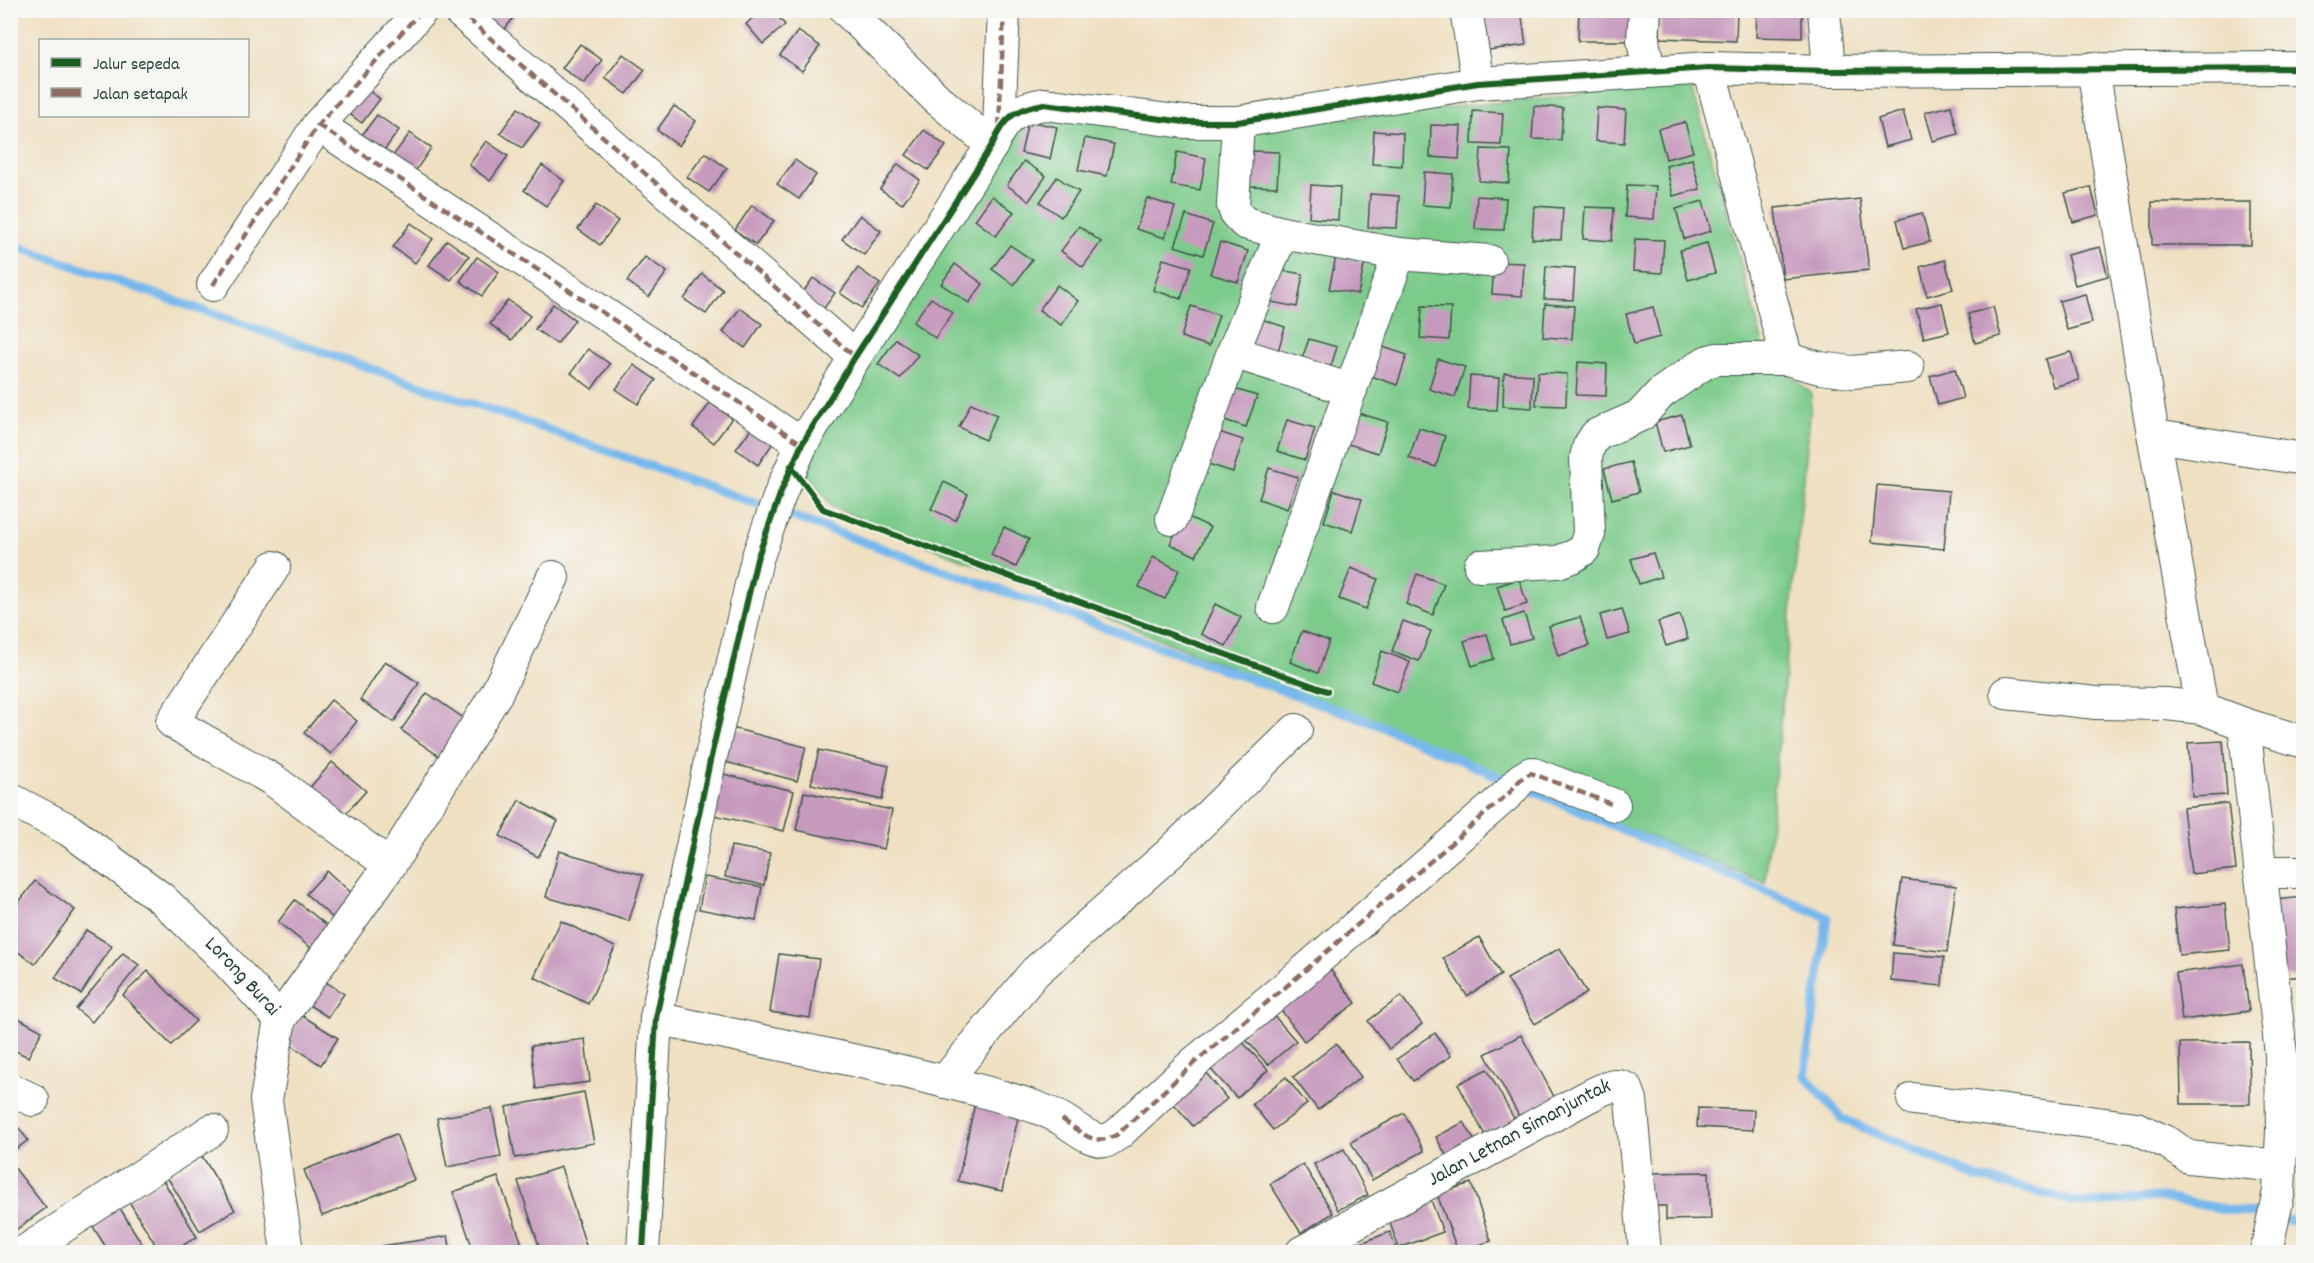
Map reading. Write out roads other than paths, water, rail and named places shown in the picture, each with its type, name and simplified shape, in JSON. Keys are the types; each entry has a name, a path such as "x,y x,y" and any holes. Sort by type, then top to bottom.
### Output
{"street":[{"path":"213,285 318,125 422,10"},
{"path":"458,10 855,357"},
{"path":"846,10 937,99 995,136"},
{"path":"995,136 1004,10"},
{"path":"1466,10 1478,83"},
{"path":"1646,10 1643,40 1649,72"},
{"path":"1824,10 1829,71"},
{"path":"1709,68 1787,359"},
{"path":"643,1252 656,1018 710,761 757,559 782,489 802,444 995,136 1014,113 1044,104 1185,122 1238,122 1478,83 1709,68 1829,71 2304,68"},
{"path":"2093,68 2202,708"},
{"path":"1238,122 1233,205 1236,214 1245,223 1282,233 1399,254 1489,261"},
{"path":"318,125 802,444"},
{"path":"1172,519 1233,352 1282,233"},
{"path":"1273,607 1399,254"},
{"path":"1233,352 1351,390"},
{"path":"1480,566 1558,562 1584,549 1589,534 1586,457 1588,446 1596,435 1641,415 1661,393 1706,362 1717,359 1787,359 1820,368 1852,372 1908,367"},
{"path":"2155,436 2304,459"},
{"path":"274,567 172,722 273,780 390,865"},
{"path":"280,1019 390,865 496,694 553,577"},
{"path":"2006,693 2096,703 2166,704 2202,708 2244,724 2304,742"},
{"path":"2244,724 2260,872 2292,1054 2282,1131 2280,1178 2266,1252"},
{"path":"944,1082 1035,972 1170,853 1296,730"},
{"path":"656,1018 944,1082 1036,1108 1062,1119 1087,1136 1107,1141 1118,1134 1195,1062 1301,974 1531,773 1544,776 1614,805"},
{"name":"Lorong Burai","path":"10,799 69,830 161,898 216,951 280,1019 266,1100 287,1252"},
{"path":"2260,872 2304,872"},
{"name":"Jalan Letnan Simanjuntak","path":"1302,1252 1587,1097 1616,1085 1627,1089 1631,1100 1646,1252"},
{"path":"1913,1100 2136,1128 2169,1144 2188,1157 2280,1178"},
{"path":"24,1252 212,1130"}],"waterway":[{"path":"10,244 543,428 1369,721 1827,917 1805,1076 1843,1119 1977,1177 2085,1204 2157,1197 2304,1223"}]}
